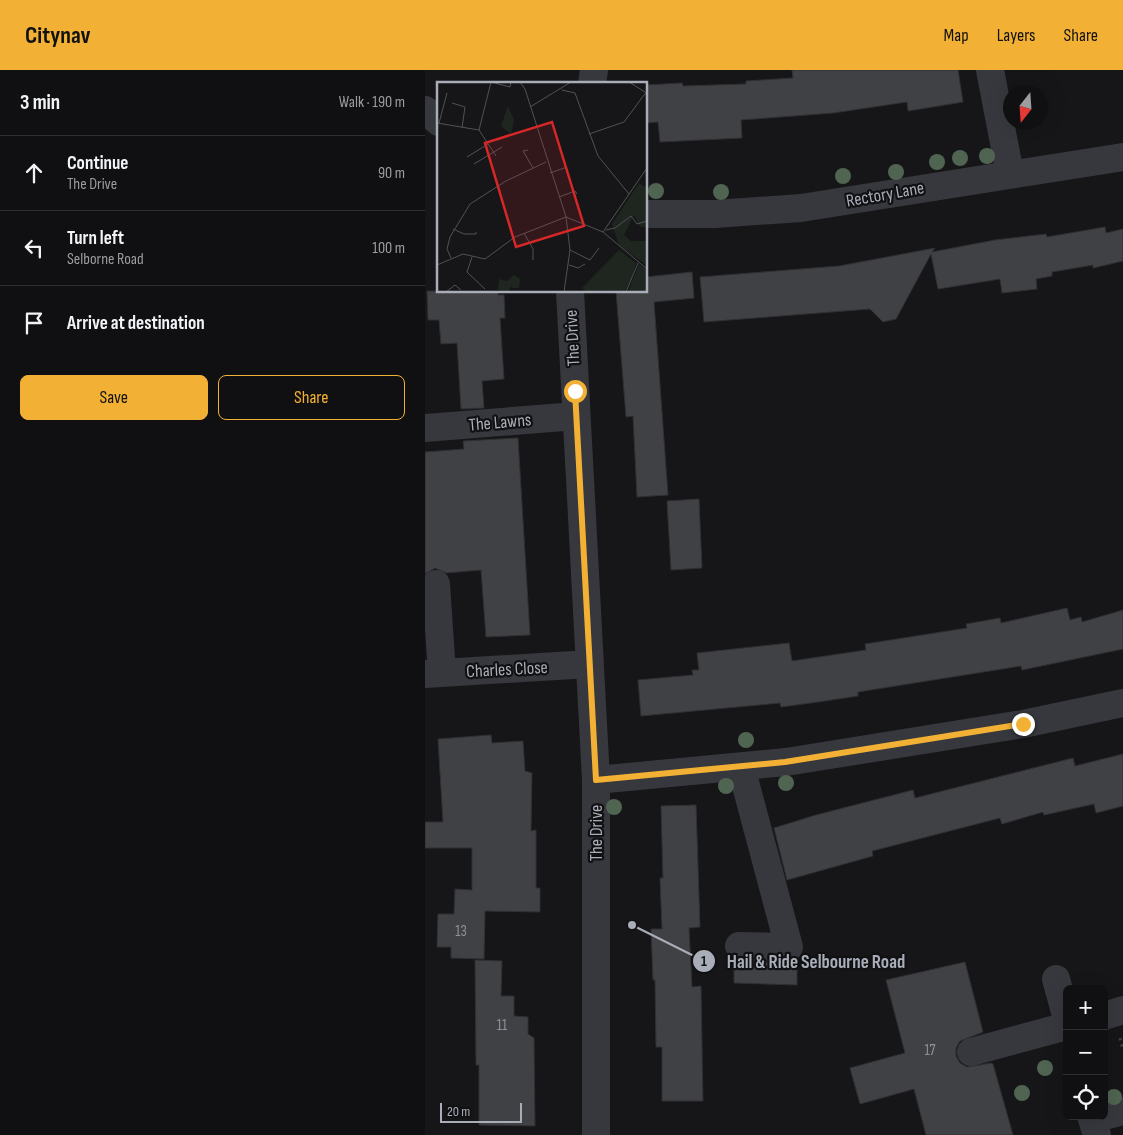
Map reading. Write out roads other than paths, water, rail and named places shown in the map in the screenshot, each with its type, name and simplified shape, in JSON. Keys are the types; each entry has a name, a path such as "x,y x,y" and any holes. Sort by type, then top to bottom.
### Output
{"street":[{"path":"990,70 1010,174"},
{"path":"425,110 437,120"},
{"name":"Rectory Lane","path":"647,214 715,214 801,208 1123,157"},
{"name":"The Drive","path":"570,292 596,780 596,1135"},
{"name":"The Lawns","path":"425,428 576,416"},
{"path":"434,674 436,584"},
{"name":"Charles Close","path":"434,674 590,664"},
{"path":"596,780 785,762 1023,724 1123,703"},
{"path":"739,946 789,947 741,767"},
{"path":"1056,979 1063,1004"},
{"path":"1108,1015 1123,1010"},
{"path":"971,1052 1063,1027"},
{"path":"1098,1121 1123,1111"}],"place":[{"name":"Hail & Ride Selbourne Road","path":"632,925"}]}
